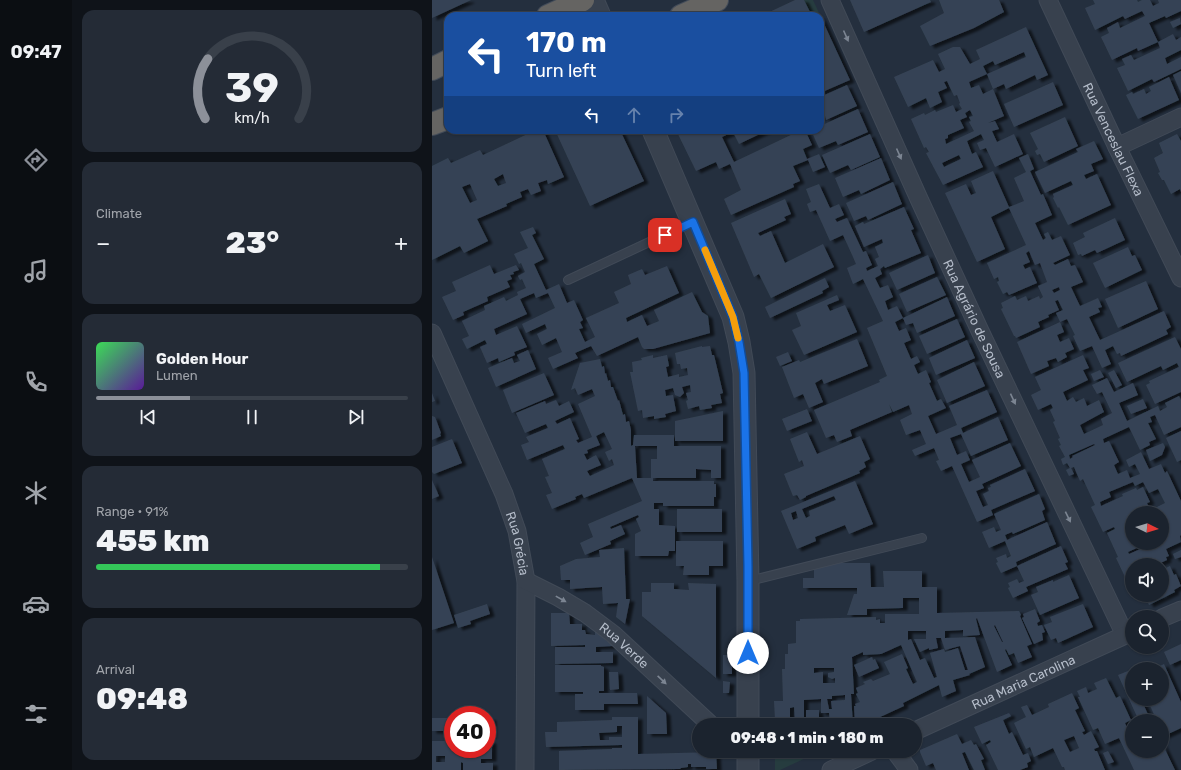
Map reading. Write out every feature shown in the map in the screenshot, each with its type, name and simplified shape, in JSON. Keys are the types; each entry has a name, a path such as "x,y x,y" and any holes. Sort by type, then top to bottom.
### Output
{"highway":[{"path":"557,12 583,0"},
{"path":"432,69 444,63"},
{"path":"432,124 444,120"}],"street":[{"path":"593,0 598,12"},
{"name":"Rua Agrário de Sousa","path":"830,0 980,331 1125,626"},
{"name":"Rua Venceslau Flexa","path":"1048,0 1181,278"},
{"path":"1118,147 1181,117"},
{"path":"655,134 733,317 744,373 748,581 748,718"},
{"name":"Rua Grécia","path":"432,333 504,494 516,531 526,581 525,770"},
{"name":"Rua Verde","path":"526,581 585,613 613,634 703,718"},
{"path":"1169,615 1181,610"},
{"name":"Rua Maria Carolina","path":"922,728 1125,636"},
{"path":"748,758 748,770"},
{"path":"831,770 857,758"},
{"path":"900,758 909,770"}],"lane":[{"path":"568,280 693,222"},
{"path":"748,581 922,538"}],"green space":[{"path":"804,0 813,0 819,12 810,12"},
{"path":"775,758 806,758 780,770 775,770"}],"building":[{"path":"432,0 471,0 444,12 432,18"},
{"path":"795,0 804,0 810,12 770,12"},
{"path":"850,0 930,0 931,2 864,32"},
{"path":"939,0 999,0 1004,12 974,28 930,46 920,26 944,13"},
{"path":"1093,0 1137,0 1138,2 1142,0 1150,0 1153,6 1159,3 1158,0 1181,0 1181,11 1166,18 1165,16 1149,23 1158,42 1138,51 1137,48 1112,60 1101,37 1109,33 1107,28 1118,22 1120,28 1145,16 1142,11 1125,19 1123,16 1095,30 1085,8 1095,4"},
{"path":"1180,18 1181,24 1173,28 1170,22"},
{"path":"824,24 850,80 824,91"},
{"path":"1026,27 1048,75 1037,80 1035,75 1006,89 1004,84 993,89 1004,116 988,123 995,121 999,129 992,131 997,142 1014,134 1023,154 995,167 986,148 980,150 977,143 984,140 981,134 967,141 972,154 976,152 983,167 943,185 926,153 929,152 926,147 924,148 911,119 924,113 925,115 935,110 936,112 953,105 956,112 962,109 957,95 954,96 947,81 944,82 947,88 938,92 942,102 930,108 926,98 908,107 894,77 933,60 939,72 945,69 938,54 953,47 960,47 970,64 980,59 976,50","holes":["1024,52 1026,57 987,74 983,66 993,61 995,65","987,74 993,89 983,94 979,85 971,88 969,82","970,110 973,116 969,117 971,121 969,122 974,131 946,144 945,139 948,138 948,135 964,128 960,120 967,117 965,113","959,155 961,159 944,167 942,163"]},
{"path":"1173,34 1176,40 1181,37 1181,50 1165,58 1167,64 1181,57 1181,69 1154,82 1152,79 1128,91 1117,68 1125,65 1122,59 1131,55 1134,60 1160,48 1158,42"},
{"path":"1181,71 1181,93 1173,75"},
{"path":"1169,77 1179,100 1138,119 1126,95 1132,92 1133,94 1144,89 1146,94 1151,91 1149,87"},
{"path":"1053,82 1063,105 1014,127 1004,104"},
{"path":"847,85 857,106 826,120 824,116 824,95"},
{"path":"858,109 868,132 838,145 836,141 819,148 813,134 824,134 824,124"},
{"path":"1065,117 1078,146 1044,162 1040,154 1037,155 1035,151 1038,149 1030,133"},
{"path":"528,134 545,134 564,177 548,184 547,180 538,183 541,191 531,195 528,189 520,192 522,197 506,204 507,206 477,219 488,241 464,253 460,246 432,260 432,166 448,158 451,163 480,150 483,155","holes":["503,174 506,183 498,186 494,179","470,184 477,200 470,203 462,187"]},
{"path":"557,134 622,134 644,181 590,206"},
{"path":"678,134 729,134 722,137 734,162 793,134 807,134 812,145 803,149 807,159 819,154 825,167 813,172 808,160 793,166 800,181 793,184 794,187 731,215 724,199 741,190 730,164 719,169 716,162 696,171"},
{"path":"734,134 760,134 739,144"},
{"path":"870,134 880,157 851,170 848,165 830,173 822,155"},
{"path":"1177,134 1181,141 1181,192 1180,189 1171,194 1164,180 1162,180 1158,173 1160,172 1154,158 1163,153 1159,143"},
{"path":"1094,141 1103,159 1091,164 1094,171 1084,175 1086,179 1097,174 1111,205 1068,225 1053,198 1053,194 1073,185 1071,181 1045,193 1035,172 1078,152 1076,149"},
{"path":"1028,154 1034,169 1030,171 1041,195 1043,194 1052,215 1035,223 1043,240 1046,238 1044,234 1048,232 1052,240 1061,236 1070,255 1053,263 1055,265 1068,259 1071,266 1075,265 1083,282 1071,287 1080,306 1098,298 1102,307 1098,308 1100,312 1089,317 1100,340 1164,311 1171,327 1166,330 1168,334 1121,356 1120,353 1117,354 1113,346 1105,350 1111,364 1102,368 1092,346 1080,351 1073,336 1075,335 1067,319 1060,322 1056,313 1063,310 1058,300 1055,301 1059,310 1038,322 1040,327 1016,338 1014,336 1001,309 1003,308 1001,303 1015,296 1017,300 1026,296 1028,301 1039,296 1040,299 1043,297 1038,286 1047,282 1040,263 1035,265 1029,251 1026,253 1030,262 1023,265 1025,269 1030,267 1037,283 1009,295 1007,292 1003,294 997,282 999,281 998,277 994,279 987,263 1026,245 1009,208 991,217 1005,249 977,262 945,193 966,184 971,195 976,193 971,181 993,171 1009,207 1024,201 1014,178 1026,172 1019,158","holes":["1059,287 1060,290 1054,293 1052,290"]},
{"path":"881,158 890,180 861,194 859,190 843,197 835,178"},
{"path":"893,182 902,204 868,220 866,216 854,221 846,203"},
{"path":"819,184 830,208 839,204 844,215 835,219 837,222 847,218 863,252 866,251 872,265 866,268 867,271 878,266 875,259 879,257 875,247 883,243 882,239 864,247 855,226 863,222 864,224 904,207 914,229 911,230 921,253 885,268 884,266 880,269 882,274 875,278 880,288 888,285 893,297 885,301 888,310 897,306 903,318 895,322 899,331 906,328 911,340 904,343 911,359 917,356 920,362 914,365 918,374 926,370 931,382 929,383 937,401 941,399 946,408 928,416 936,434 957,425 949,406 987,390 997,412 961,428 963,433 998,417 1008,440 971,456 961,434 950,438 957,455 966,451 970,460 961,464 969,482 980,477 972,460 1010,443 1021,466 982,484 984,488 976,491 983,507 988,505 983,494 989,491 988,488 991,487 990,485 1025,469 1035,491 991,510 993,515 977,522 952,466 941,471 936,461 939,460 934,448 915,456 912,450 926,444 920,430 906,435 900,420 912,414 909,405 893,412 889,404 892,412 850,430 852,436 837,442 834,435 826,438 814,410 880,382 879,380 887,376 867,328 883,321 863,279 853,284 847,268 856,264 843,235 830,241 816,210 810,212 807,204 811,202 806,189"},
{"path":"785,199 791,214 784,217 786,220 758,233 760,236 771,231 785,263 823,244 834,267 771,298 759,274 754,277 731,223"},
{"path":"1115,218 1125,240 1097,253 1095,250 1082,256 1081,254 1078,255 1073,243 1085,237 1083,233"},
{"path":"533,227 536,233 532,235 544,259 534,264 546,290 559,284 567,303 574,300 583,320 580,322 583,328 579,329 585,342 595,337 586,318 619,303 614,292 631,284 628,275 642,269 645,275 667,266 679,293 626,318 627,322 642,315 647,326 659,321 654,310 692,292 702,312 708,316 710,333 653,349 644,349 638,337 597,356 591,346 575,353 578,358 553,369 548,358 562,352 556,338 542,345 537,334 547,329 545,324 526,333 522,324 555,308 548,293 536,298 534,293 520,299 527,314 494,329 496,335 517,326 527,347 514,352 515,355 499,362 498,358 487,363 480,347 487,344 485,340 467,349 462,339 469,336 462,321 485,310 484,306 504,297 506,301 518,295 517,292 526,288 522,279 520,280 518,276 525,272 521,263 519,264 514,254 528,248 520,232"},
{"path":"1128,247 1132,256 1135,255 1142,270 1105,288 1093,263"},
{"path":"928,255 935,273 897,290 889,273"},
{"path":"490,265 494,274 516,265 519,270 510,275 512,279 507,281 510,287 487,297 488,301 463,312 464,315 453,320 442,297 456,291 452,282"},
{"path":"937,277 946,295 907,312 899,294"},
{"path":"825,278 829,287 822,291 823,293 770,318 765,307"},
{"path":"1146,281 1158,309 1118,328 1105,299"},
{"path":"837,295 839,300 827,305 830,311 845,305 857,332 804,355 792,330 801,326 796,313"},
{"path":"947,297 955,316 917,333 913,323 906,325 903,318"},
{"path":"957,319 965,337 927,354 919,336"},
{"path":"1060,322 1064,332 1057,335 1060,342 1069,338 1074,349 1065,353 1067,357 1058,362 1056,358 1047,361 1049,366 1031,374 1017,342"},
{"path":"1175,337 1181,349 1181,392 1155,404 1146,385 1150,383 1149,381 1179,367 1177,363 1163,370 1161,366 1127,382 1118,363"},
{"path":"857,339 868,366 824,384 822,379 815,383 823,402 809,408 803,394 794,398 782,367 799,360 800,362"},
{"path":"967,340 975,358 936,375 929,358"},
{"path":"702,346 710,346 712,355 714,355 723,393 720,394 722,403 711,405 712,408 700,410 699,406 688,409 686,393 691,392 690,385 682,387 684,393 680,397 675,395 673,388 665,390 666,396 673,395 676,411 665,414 666,417 654,419 654,416 643,418 642,410 638,411 630,372 633,372 632,362 642,360 641,358 653,355 653,358 667,355 669,366 666,367 668,377 679,374 679,377 688,375 687,368 681,369 680,364 677,364 675,353"},
{"path":"528,350 536,369 496,387 488,368 512,358 514,363 520,361 517,355"},
{"path":"788,352 792,361 780,366 776,357"},
{"path":"1083,355 1089,368 1083,370 1088,380 1063,392 1067,401 1073,397 1076,402 1084,398 1087,406 1099,400 1104,412 1080,425 1084,434 1103,425 1101,419 1112,413 1102,392 1097,394 1092,385 1107,378 1114,392 1133,383 1138,395 1119,403 1127,421 1158,406 1160,411 1167,407 1165,403 1179,396 1181,400 1181,427 1164,435 1155,415 1150,417 1152,422 1148,423 1156,439 1149,442 1150,445 1140,450 1129,427 1103,439 1104,443 1109,441 1119,462 1114,465 1118,474 1127,470 1130,478 1140,474 1135,464 1129,467 1126,460 1141,452 1149,469 1161,464 1165,473 1167,471 1181,501 1181,542 1169,548 1169,506 1159,506 1165,503 1158,489 1149,493 1143,482 1135,486 1133,482 1109,492 1111,497 1100,502 1101,506 1123,496 1122,494 1136,488 1137,490 1143,487 1150,502 1147,503 1148,506 1125,506 1125,550 1132,550 1128,552 1129,554 1138,550 1166,550 1169,556 1166,558 1125,558 1125,577 1107,533 1115,529 1114,527 1103,532 1091,507 1095,505 1083,479 1080,481 1074,467 1071,468 1074,474 1069,476 1066,470 1070,468 1067,463 1063,465 1061,459 1065,457 1059,446 1061,445 1058,439 1060,438 1053,422 1055,421 1050,410 1053,408 1051,404 1038,410 1031,395 1041,390 1035,377","holes":["1094,444 1095,445 1072,456 1073,457 1070,459 1069,455"]},
{"path":"600,359 602,367 604,366 608,381 610,380 611,387 613,387 618,401 619,400 623,415 625,414 626,422 629,421 631,430 631,446 633,445 634,435 674,435 674,446 721,446 721,478 711,478 711,470 696,469 696,478 653,478 653,481 714,481 714,484 716,484 714,506 663,506 663,503 654,503 654,509 659,509 659,525 675,526 675,551 669,551 668,556 635,556 635,534 641,531 636,519 639,517 638,515 610,527 611,529 621,525 625,534 610,541 611,544 585,555 580,543 593,537 588,524 642,501 632,478 584,498 582,494 575,497 576,499 552,509 546,495 552,493 545,477 549,476 542,459 565,449 563,445 527,460 521,445 529,442 526,437 548,428 546,424 525,433 516,413 545,401 546,404 556,400 559,406 569,401 574,412 555,421 557,424 570,418 579,439 576,440 578,443 592,437 578,404 595,396 592,389 578,395 575,388 571,390 580,363","holes":["604,432 612,449 605,452 609,461 612,459 614,465 590,476 587,471 601,465 596,455 587,460 584,454 588,453 587,450 600,445 596,436","635,446 657,446 657,459 651,459 651,478 637,478"]},
{"path":"974,362 985,386 947,403 937,380"},
{"path":"1100,370 1104,377 1094,381 1091,374"},
{"path":"1114,370 1122,385 1116,388 1108,373"},
{"path":"544,373 554,395 512,413 503,390"},
{"path":"432,393 435,401 432,402"},
{"path":"1143,399 1147,408 1131,414 1127,406"},
{"path":"807,409 812,421 787,431 782,419"},
{"path":"723,411 723,441 675,441 675,421"},
{"path":"432,416 435,417 441,436 432,440"},
{"path":"1181,431 1181,460 1177,462 1166,438"},
{"path":"807,432 817,454 860,436 870,459 864,462 866,467 859,471 860,473 800,500 797,495 793,496 784,474 804,466 802,460 799,462 790,439"},
{"path":"452,439 462,463 434,474 432,472 432,447"},
{"path":"1163,443 1165,447 1162,455 1150,461 1146,450"},
{"path":"432,480 439,496 432,499"},
{"path":"855,481 873,524 849,534 845,525 815,537 816,541 797,549 781,511","holes":["834,496 836,500 809,511 810,516 806,518 802,509","796,511 798,518 793,520 791,513"]},
{"path":"1039,494 1045,509 1042,511 1045,520 1013,534 1012,532 1005,535 1007,540 1047,522 1056,544 1016,562 1017,566 1001,573 996,563 998,562 996,558 1006,554 1007,558 1011,556 1005,541 989,548 982,532 994,527 996,532 1001,530 994,514"},
{"path":"677,509 722,509 722,532 677,532"},
{"path":"676,541 723,541 723,566 709,566 709,575 683,575 684,566 676,566"},
{"path":"1061,546 1068,562 1065,563 1068,569 1026,587 1028,591 1013,598 1008,588 1010,587 1008,583 1017,579 1019,583 1024,581 1017,566"},
{"path":"624,548 626,599 630,599 625,624 616,617 618,603 603,604 602,587 570,589 570,580 561,580 560,566 576,559 600,557 599,550"},
{"path":"1181,550 1181,557 1175,559 1173,554"},
{"path":"432,557 454,623 432,630"},
{"path":"822,563 870,563 871,587 884,587 883,571 922,571 922,587 937,587 937,613 1019,611 1032,644 1027,646 1032,657 1018,663 1014,653 1009,655 1006,649 1005,650 1012,665 997,672 977,618 980,635 963,636 963,630 945,631 945,638 975,637 985,667 969,674 970,675 953,680 956,691 942,697 939,685 903,703 904,706 878,718 855,718 854,706 860,702 856,694 858,693 856,688 865,684 863,682 871,679 873,681 890,674 884,662 902,654 908,668 906,669 913,684 917,682 901,645 881,654 863,655 863,652 852,657 854,694 851,694 853,718 829,718 829,713 821,713 821,699 804,700 804,718 795,718 794,707 790,708 790,718 775,718 774,701 783,701 782,669 785,669 785,654 788,654 788,644 796,643 796,621 800,621 800,619 876,617 876,620 880,619 880,623 885,623 885,614 919,614 919,598 903,598 903,608 867,609 867,615 847,615 854,594 857,594 857,588 803,588 803,578 814,578 814,570 817,565","holes":["995,625 1003,642 994,626","908,631 926,631 926,639 914,639 920,652 929,648 929,650 938,648 936,638 941,638 945,650 960,646 968,670 965,670 958,648 945,652 944,649 930,653 937,677 934,678 925,658 920,660 911,639 908,640","814,668 834,668 834,672 828,673 828,677 832,679 835,678 835,683 823,683 823,672 814,673","845,695 845,700 831,701 832,709 829,709 827,699 832,699 832,696"]},
{"path":"1169,566 1174,575 1176,574 1181,586 1169,595"},
{"path":"1069,575 1079,598 1040,615 1031,595 1038,592 1036,587"},
{"path":"651,583 674,583 674,589 689,590 688,583 716,584 716,678 642,616 642,592 651,592"},
{"path":"1148,602 1155,602 1149,605"},
{"path":"487,604 490,614 470,621 471,624 458,628 454,615"},
{"path":"1083,604 1093,627 1058,643 1056,638 1051,640 1044,625 1052,622 1050,617"},
{"path":"1035,609 1040,621 1037,623 1038,626 1042,625 1045,632 1042,633 1043,640 1034,644 1022,618 1024,617 1023,614"},
{"path":"551,613 569,613 570,624 582,624 582,630 585,630 586,634 595,635 595,631 613,646 596,647 596,652 613,652 613,663 555,664 555,647 585,647 585,645 551,646"},
{"path":"1181,644 1181,660 1170,665 1165,654 1169,654 1169,650"},
{"path":"723,655 732,655 732,674 723,674"},
{"path":"872,657 873,660 875,659 879,668 859,677 854,665"},
{"path":"555,665 601,665 604,667 604,691 599,691 599,693 637,693 638,704 604,704 604,710 575,710 575,694 583,694 583,692 555,692"},
{"path":"609,672 618,672 619,689 610,690"},
{"path":"1125,672 1125,690 1118,675"},
{"path":"1169,675 1181,702 1181,728 1169,734 1169,714 1154,714 1150,706 1169,706"},
{"path":"1106,678 1116,698 1120,696 1128,714 1125,714 1125,751 1119,738 1105,744 1098,728 1093,730 1078,697 1080,697 1077,691 1086,687 1088,693 1097,689 1094,683"},
{"path":"723,681 730,682 729,693 723,693"},
{"path":"1072,693 1079,708 1075,710 1085,731 1082,732 1084,735 1091,731 1099,747 1094,749 1097,751 1105,770 1065,770 1053,748 1034,757 1030,747 1026,749 1014,723 1026,717 1021,707 1027,705 1032,715 1049,707 1048,704","holes":["1074,736 1079,748 1070,752 1064,740"]},
{"path":"647,696 666,713 667,734 647,734"},
{"path":"1132,706 1144,706 1148,714 1136,714"},
{"path":"806,710 819,710 819,718 806,718"},
{"path":"1009,713 1011,716 1003,720 1009,734 1012,732 1023,755 1028,753 1031,761 1027,763 1028,767 1020,770 998,770 986,745 991,742 990,740 982,744 974,727"},
{"path":"612,717 638,717 638,754 692,753 692,758 716,758 717,769 691,767 691,764 688,764 688,767 680,769 559,770 559,751 612,749 622,748 622,745 546,747 545,732 557,732 557,722 612,720","holes":["617,726 622,726 622,737 609,737 609,740 600,740 599,733 617,732"]},
{"path":"432,718 444,718 444,731 432,731"},
{"path":"957,734 962,744 971,740 974,745 976,744 984,759 981,760 985,770 974,770 965,752 962,753 969,770 936,770 933,763 926,766 922,757 922,749"},
{"path":"432,741 444,741 444,756 436,756 436,762 445,762 445,758 492,758 481,759 481,763 493,763 493,770 463,770 463,763 461,762 461,770 432,770"},
{"path":"1108,751 1114,762 1108,764 1103,753"},
{"path":"1128,758 1169,758 1175,770 1134,770"}],"slow traffic":[{"path":"705,250 733,317 738,338"}],"route":[{"path":"665,235 693,222 733,317 739,342 744,373 746,429 748,653"}]}
